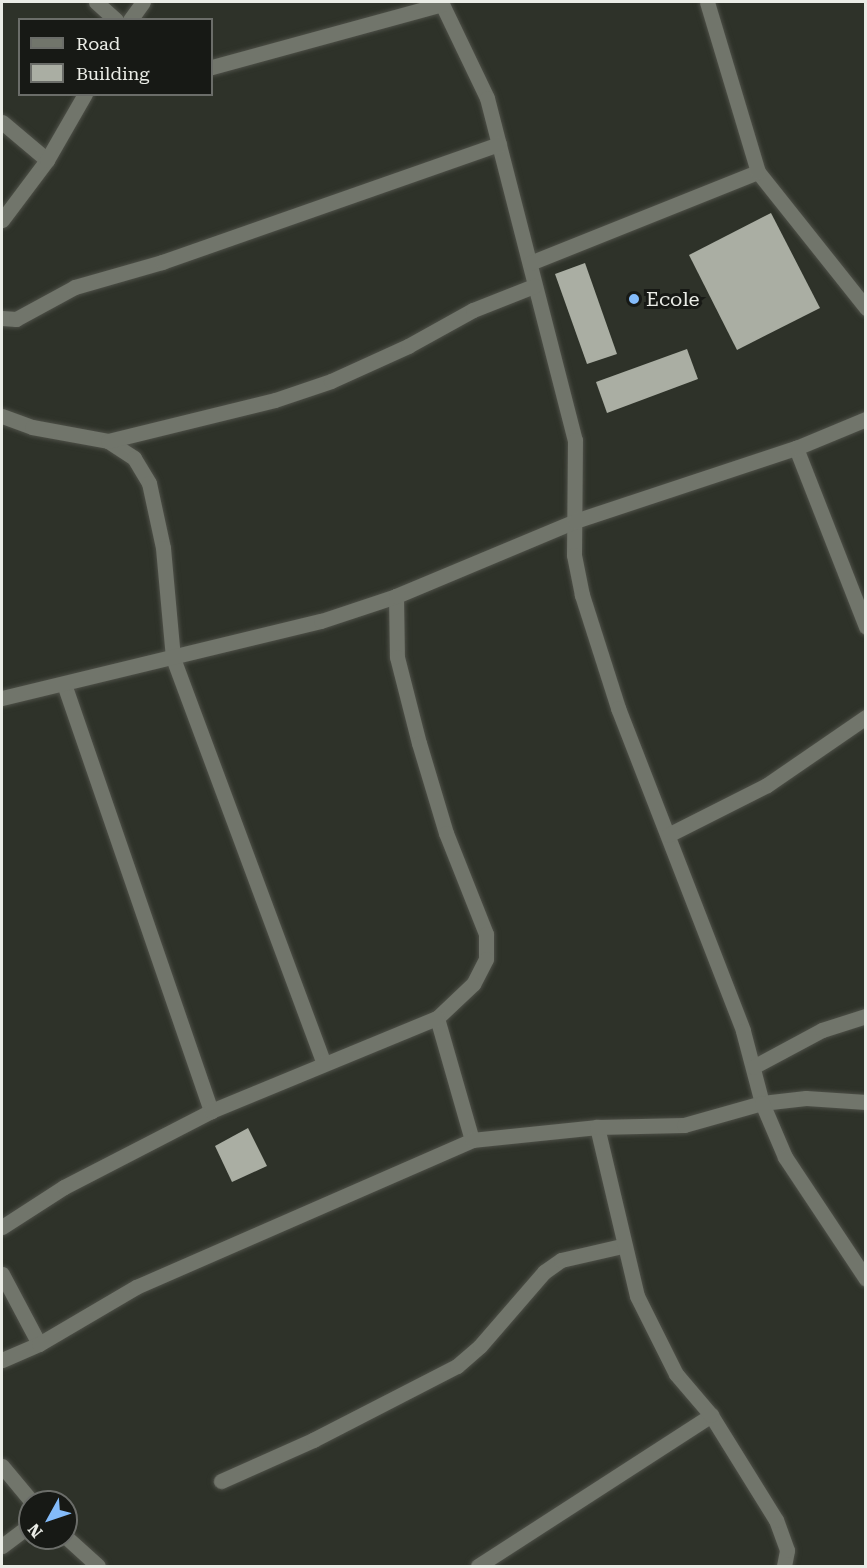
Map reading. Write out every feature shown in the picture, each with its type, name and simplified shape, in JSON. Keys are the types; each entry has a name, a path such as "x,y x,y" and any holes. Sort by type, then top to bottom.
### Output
{"street":[{"path":"96,2 114,18"},
{"path":"131,18 143,2"},
{"path":"708,2 758,172 866,308"},
{"path":"213,67 441,3 487,98 575,440 574,555 582,595 618,708 753,1067 762,1103 785,1157 866,1279"},
{"path":"2,220 47,160 84,96"},
{"path":"2,122 47,160"},
{"path":"2,318 15,319 75,287 162,262 499,144"},
{"path":"530,263 758,172"},
{"path":"108,441 275,400 331,381 408,346 473,310 534,286"},
{"path":"2,416 32,427 108,441 134,458 149,483 163,548 173,657 323,1062"},
{"path":"2,698 321,621 396,596 575,521 796,448 866,419"},
{"path":"796,448 866,627"},
{"path":"2,1227 64,1187 211,1111 323,1062 437,1018 473,984 486,959 486,934 446,833 419,743 397,657 396,596"},
{"path":"64,684 211,1111"},
{"path":"668,836 768,785 866,717"},
{"path":"753,1067 822,1030 866,1016"},
{"path":"437,1018 472,1140"},
{"path":"2,1360 39,1344 135,1287 472,1140 597,1127 684,1125 762,1103 806,1098 866,1102"},
{"path":"597,1127 622,1246 637,1296 676,1374 711,1415 776,1520 787,1550 784,1566"},
{"path":"221,1482 314,1440 457,1366 480,1346 544,1272 561,1260 622,1246"},
{"path":"2,1274 39,1344"},
{"path":"478,1566 711,1415"},
{"path":"2,1466 22,1490"},
{"path":"2,1546 18,1534"},
{"path":"78,1548 98,1566"}],"building":[{"path":"771,213 820,308 737,350 689,255"},
{"path":"585,263 617,354 587,364 555,274"},
{"path":"687,349 698,379 607,413 596,382"},
{"path":"248,1128 267,1166 232,1182 215,1146"}],"place":[{"name":"Ecole","path":"634,299"}]}
